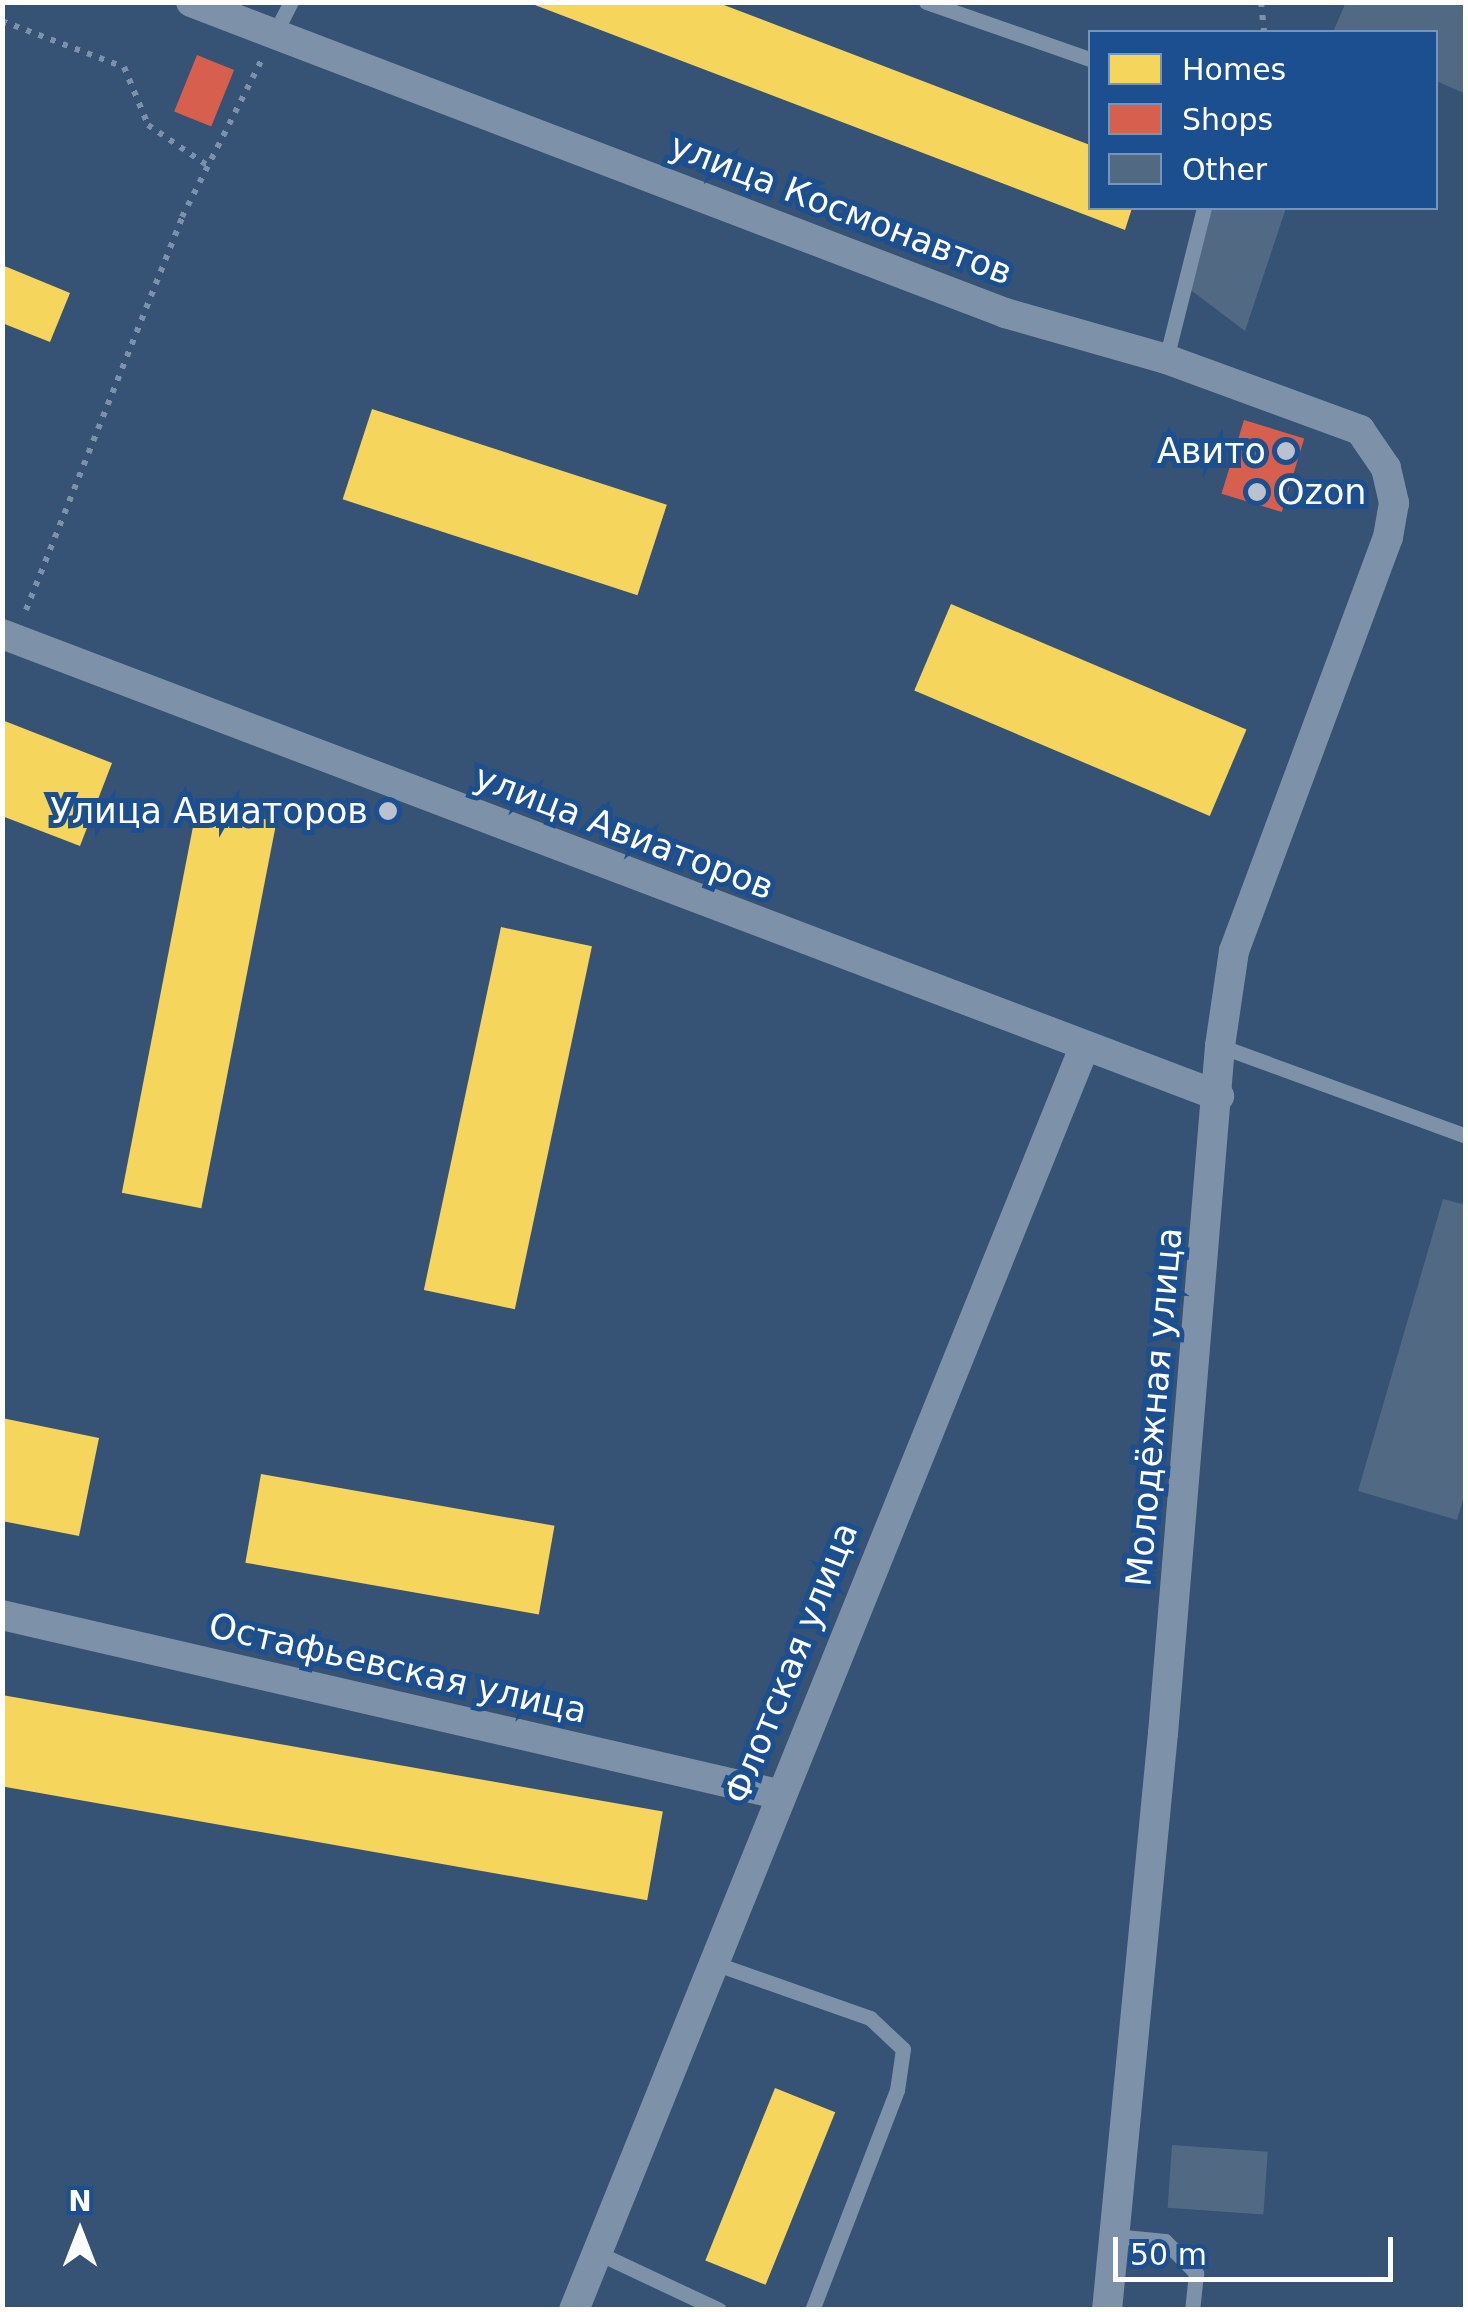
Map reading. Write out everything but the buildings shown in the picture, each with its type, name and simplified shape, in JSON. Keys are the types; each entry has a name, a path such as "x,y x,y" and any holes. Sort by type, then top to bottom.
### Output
{"street":[{"name":"улица Космонавтов","path":"191,2 1005,313 1166,359 1360,430 1386,468 1394,503 1388,537"},
{"name":"Молодёжная улица","path":"1107,2310 1219,1096 1220,1046 1234,951 1388,537"},
{"name":"улица Авиаторов","path":"9,636 1084,1048 1219,1096"},
{"name":"Флотская улица","path":"574,2310 778,1794 1084,1048"},
{"name":"Остафьевская улица","path":"2,1615 778,1794"}],"lane":[{"path":"276,33 291,2"},
{"path":"926,2 1088,57"},
{"path":"1166,359 1203,210"},
{"path":"1220,1046 1466,1136"},
{"path":"711,1962 870,2018 903,2049 897,2090 812,2310"},
{"path":"1114,2236 1165,2241 1196,2273 1192,2310"},
{"path":"596,2252 719,2310"}],"path":[{"path":"1261,2 1264,30"},
{"path":"2,20 124,67 148,126 208,166"},
{"path":"9,636 208,166 276,33"}],"place":[{"name":"Авито","path":"1286,451"},
{"name":"Ozon","path":"1257,492"},
{"name":"Улица Авиаторов","path":"388,811"}]}
